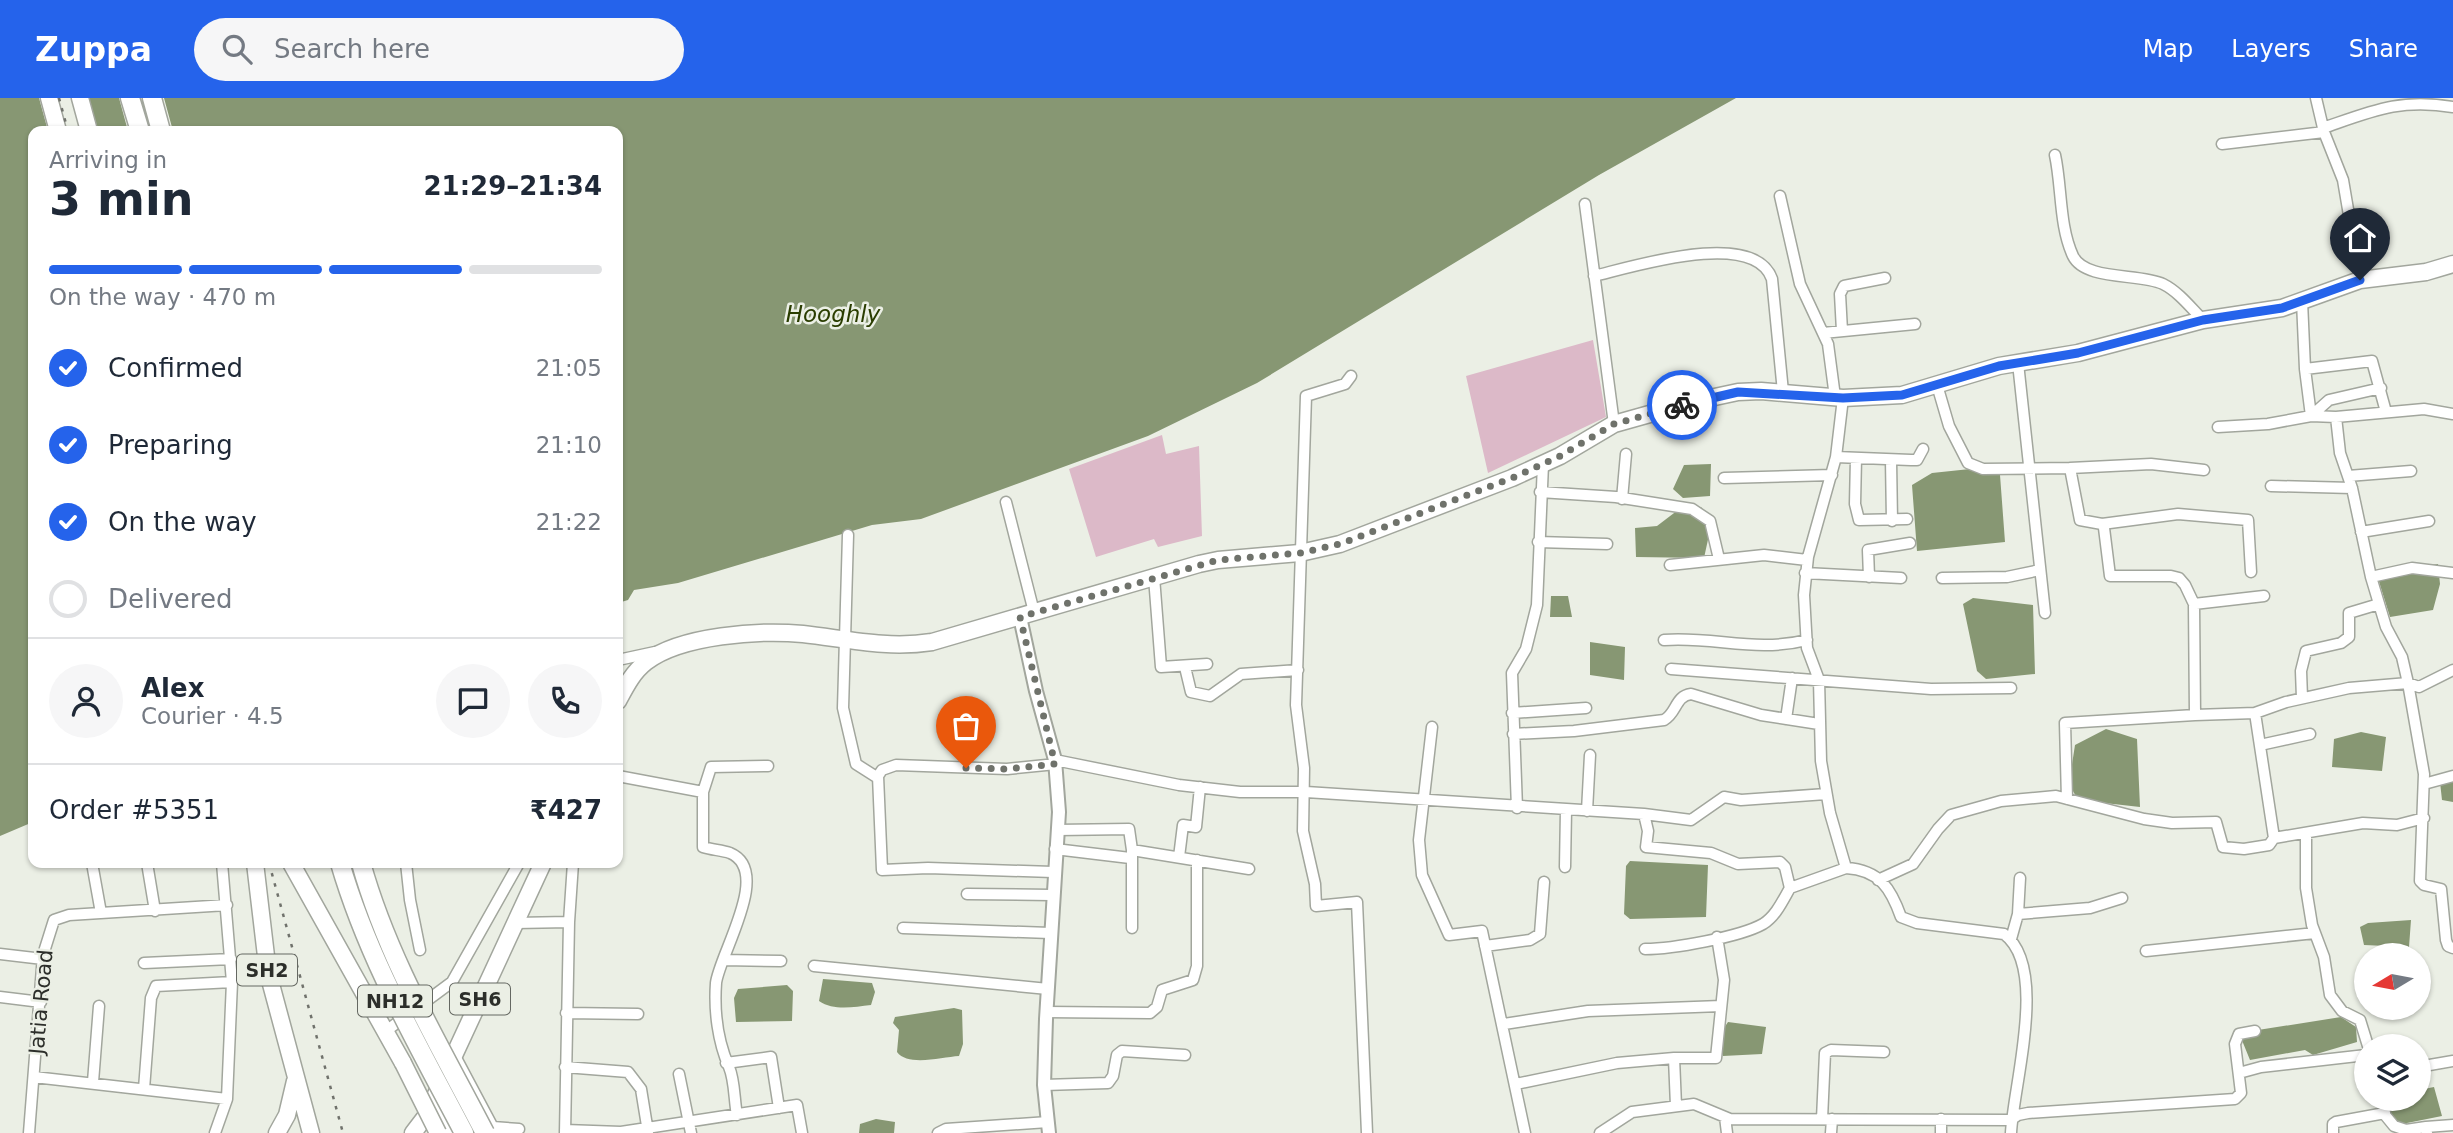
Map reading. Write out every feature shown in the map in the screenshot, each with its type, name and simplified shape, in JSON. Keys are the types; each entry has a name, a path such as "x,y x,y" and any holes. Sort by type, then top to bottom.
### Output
{"highway":[{"path":"130,98 138,126"},
{"path":"152,98 160,126"},
{"name":"NH12","path":"342,868 360,924 380,972 464,1133"},
{"name":"NH12","path":"363,868 386,941 405,981 491,1131"}],"main road":[{"path":"49,98 57,126"},
{"path":"80,98 88,126"},
{"path":"623,693 637,670 648,660 679,646 728,637 782,633 846,642 911,645 1218,560 1300,553 1380,530 1543,464 1614,424 1738,392 1783,392 1839,398 1886,397 2018,363 2078,353 2203,320 2259,313 2360,280 2426,272 2453,264"},
{"name":"SH2","path":"255,868 268,973 296,1075"},
{"path":"293,868 311,904 386,1031 438,1133"},
{"name":"SH6","path":"413,1133 434,1100 541,868"},
{"path":"296,1075 309,1126"},
{"path":"277,1133 287,1115 296,1075"}],"street":[{"path":"2316,98 2323,130 2343,180 2360,280"},
{"path":"2222,144 2323,130 2389,102 2433,101 2453,107"},
{"path":"2054,155 2068,241 2074,259 2094,271 2159,282 2171,289 2203,320"},
{"path":"1780,196 1800,284 1824,333 1839,398 1836,457 1805,573 1807,640 1819,680 1819,724 1826,794 1846,868"},
{"path":"1585,204 1614,424"},
{"path":"1594,276 1683,256 1732,254 1752,258 1765,265 1772,279 1783,392"},
{"path":"1842,331 1840,294 1844,286 1885,278"},
{"path":"2302,300 2305,369 2311,416"},
{"path":"1824,333 1916,324"},
{"path":"2305,369 2372,361 2386,412"},
{"path":"2018,363 2045,613"},
{"path":"1350,376 1345,384 1306,396 1297,718 1306,792 1304,831 1315,884 1316,906 1357,902 1367,1133"},
{"path":"1937,385 1949,426 1968,463 1983,469 2151,464 2204,470"},
{"path":"2311,416 2329,400 2381,388"},
{"path":"2218,427 2269,424 2311,416 2336,418 2424,409 2453,414"},
{"path":"2336,418 2340,453 2352,488 2371,576 2386,627 2402,657 2408,683 2424,783 2424,818 2419,837 2420,881 2424,885 2441,889 2446,940 2448,946 2453,948"},
{"path":"1836,457 1917,460 1923,449"},
{"path":"1622,499 1626,454"},
{"path":"1856,458 1854,492 1859,520 1908,519"},
{"path":"1891,460 1892,521"},
{"path":"1517,808 1512,713 1514,667 1526,649 1535,620 1543,464"},
{"path":"2070,468 2080,520 2102,524 2178,514 2248,520 2251,572"},
{"path":"2348,476 2411,471"},
{"path":"1724,478 1832,475"},
{"path":"2271,486 2352,488"},
{"path":"1540,492 1622,499 1692,509 1702,513 1710,521 1719,559"},
{"path":"938,1133 946,1129 1048,1127 1044,1085 1051,895 1057,830 1055,762 1036,691 1027,615 1006,502"},
{"path":"2361,532 2429,521"},
{"path":"2102,524 2110,576 2179,578 2194,604 2195,715"},
{"path":"848,535 842,695 844,719 858,767 878,778"},
{"path":"1538,542 1607,544"},
{"path":"1869,577 1868,550 1910,543"},
{"path":"1670,565 1763,555 1807,560"},
{"path":"2371,576 2412,568 2453,573"},
{"path":"1942,578 2007,577 2040,570"},
{"path":"1805,573 1901,579"},
{"path":"1154,577 1158,661 1163,668 1207,664"},
{"path":"2194,604 2264,596"},
{"path":"2302,698 2301,671 2305,651 2341,643 2349,637 2349,613 2379,604"},
{"path":"1664,640 1707,639 1769,647 1807,640"},
{"path":"623,659 679,646"},
{"path":"1185,667 1191,692 1210,696 1241,674 1298,670"},
{"path":"1671,669 1931,689 2011,688"},
{"path":"2067,799 2065,723 2255,713 2302,698 2349,688 2408,683 2418,687 2453,670"},
{"path":"1786,719 1792,678"},
{"path":"1514,733 1583,730 1664,720 1669,718 1678,700 1691,694 1761,715 1819,724"},
{"path":"1512,713 1586,708"},
{"path":"1878,880 1913,864 1951,816 2001,801 2056,796 2144,819 2172,823 2216,822 2223,847 2269,845 2274,838 2255,713"},
{"path":"1432,727 1419,840 1422,875 1449,935 1482,931 1504,1024 1525,1133"},
{"path":"2260,745 2310,734"},
{"path":"1587,811 1590,755"},
{"path":"1053,872 928,868 882,870 878,778 882,770 895,765 1007,769 1055,762 1240,792 1306,792 1425,799 1517,808 1644,814 1691,820 1724,797 1741,800 1826,794"},
{"path":"737,1115 726,1063 721,1053 716,982 740,918 747,886 740,861 730,853 703,847 703,792 708,771 714,766 768,766"},
{"path":"2424,783 2453,776"},
{"path":"623,777 703,792"},
{"path":"1179,856 1183,825 1196,827 1200,787"},
{"path":"1565,867 1566,810"},
{"path":"1644,814 1648,831 1646,847 1711,853 1738,864 1780,862 1785,867 1790,888"},
{"path":"2274,838 2363,823 2397,825 2424,818"},
{"path":"1057,830 1126,828 1130,834 1132,928"},
{"path":"2306,833 2306,888 2315,933 2324,957 2330,995 2342,1012 2360,1020 2364,1034"},
{"path":"1055,849 1179,856 1249,869"},
{"path":"1046,1012 1150,1013 1157,1007 1162,990 1192,980 1197,965 1196,860"},
{"path":"94,868 101,913"},
{"path":"148,868 155,911"},
{"path":"215,1133 226,1099 232,982 222,868"},
{"path":"407,868 420,950"},
{"path":"386,1031 452,982 516,868"},
{"path":"573,868 566,1013 565,1132 648,1131 797,1105 802,1133"},
{"path":"1645,949 1663,949 1764,923 1778,908 1790,888 1846,868 1859,869 1890,887 1901,917 1917,923 2004,934 2011,939"},
{"path":"2011,1133 2011,1120 2025,1048 2026,983 2011,939 2018,914 2020,878"},
{"path":"1485,946 1530,940 1540,934 1544,882"},
{"path":"967,894 1051,895"},
{"path":"2018,914 2090,908 2122,898"},
{"name":"Jatia Road","path":"29,1133 43,959 51,922 57,918 101,913 226,905"},
{"path":"515,923 569,922"},
{"path":"903,928 1050,933"},
{"path":"2146,951 2315,933"},
{"path":"1516,1084 1617,1063 1674,1058 1716,1058 1724,980 1717,937"},
{"path":"0,954 43,959"},
{"path":"144,963 231,959"},
{"path":"723,960 781,961"},
{"path":"814,966 1048,989"},
{"path":"144,1089 151,998 156,986 232,982"},
{"path":"0,998 41,1002"},
{"path":"93,1082 99,1006"},
{"path":"1504,1024 1588,1011 1721,1006"},
{"path":"566,1013 638,1014"},
{"path":"1600,1133 1632,1112 1695,1104 1725,1117 2011,1120 2028,1113 2235,1099 2241,1093 2235,1044 2239,1034 2255,1031"},
{"path":"1831,1133 1827,1119 1825,1053 1831,1050 1884,1052"},
{"path":"1044,1085 1108,1083 1113,1076 1117,1055 1122,1051 1185,1055"},
{"path":"454,1054 491,1131 519,1129"},
{"path":"2239,1073 2261,1067 2354,1056"},
{"path":"726,1063 771,1057 779,1108"},
{"path":"1674,1058 1676,1106"},
{"path":"2431,1065 2453,1061"},
{"path":"565,1067 628,1072 641,1089 648,1131"},
{"path":"679,1074 691,1133"},
{"path":"34,1077 226,1099"},
{"path":"434,1100 448,1133"},
{"path":"2333,1133 2333,1124 2336,1122 2385,1113 2393,1126 2406,1130 2426,1130 2453,1125"},
{"path":"1725,1117 1727,1133"},
{"path":"1941,1119 1941,1133"}],"shaded area":[{"path":"1593,340 1606,417 1488,473 1466,376"},
{"path":"1162,435 1166,454 1199,446 1202,536 1158,547 1154,539 1096,557 1069,469"}],"water":[{"name":"Hooghly","path":"0,98 1736,98 1599,175 1257,383 1148,436 921,519 872,525 678,583 634,590 628,600 623,602 623,126 28,126 28,824 0,836"},
{"path":"1711,464 1710,496 1683,498 1673,489 1684,465"},
{"path":"1989,467 2000,475 2005,542 1917,551 1912,485 1932,473"},
{"path":"1701,507 1712,521 1704,558 1636,557 1635,528 1657,526 1678,510"},
{"path":"2438,564 2440,584 2433,610 2390,617 2376,572"},
{"path":"1551,596 1568,596 1572,617 1550,617"},
{"path":"1973,598 2033,605 2035,674 1986,679 1977,671 1963,604"},
{"path":"1590,642 1625,647 1624,680 1590,675"},
{"path":"2106,729 2137,739 2140,807 2078,800 2069,784 2075,745"},
{"path":"2361,732 2386,737 2382,771 2332,767 2334,739"},
{"path":"2453,779 2453,802 2442,800 2440,782"},
{"path":"1630,861 1708,865 1706,917 1630,919 1624,914 1626,866"},
{"path":"2411,920 2409,943 2364,943 2360,927 2368,923"},
{"path":"823,979 872,983 875,992 871,1005 837,1007 819,1001"},
{"path":"787,985 793,991 792,1021 736,1022 734,998 738,989"},
{"path":"954,1008 962,1010 963,1044 959,1056 917,1060 902,1057 897,1052 899,1030 893,1023 895,1017"},
{"path":"2341,1017 2356,1027 2356,1034 2354,1034 2354,1043 2313,1055 2305,1050 2250,1060 2239,1033"},
{"path":"1728,1022 1766,1027 1762,1054 1723,1056 1718,1037"},
{"path":"2434,1087 2442,1116 2402,1124 2390,1117 2390,1111 2431,1111 2431,1088"},
{"path":"876,1119 895,1122 894,1133 859,1133 860,1124"}],"pier":[{"path":"39,98 86,98 94,126 47,126"},
{"path":"119,98 164,98 172,126 127,126"}],"railway":[{"path":"59,98 67,126"},
{"path":"270,868 343,1133"}],"way so far":[{"path":"966,768 1007,769 1055,764 1020,617 1199,564 1300,553 1340,544 1512,478 1560,456 1614,424 1682,405"}],"route":[{"path":"1682,405 1738,392 1783,392 1843,398 1902,395 1999,366 2078,353 2203,320 2282,308 2360,280"}]}
